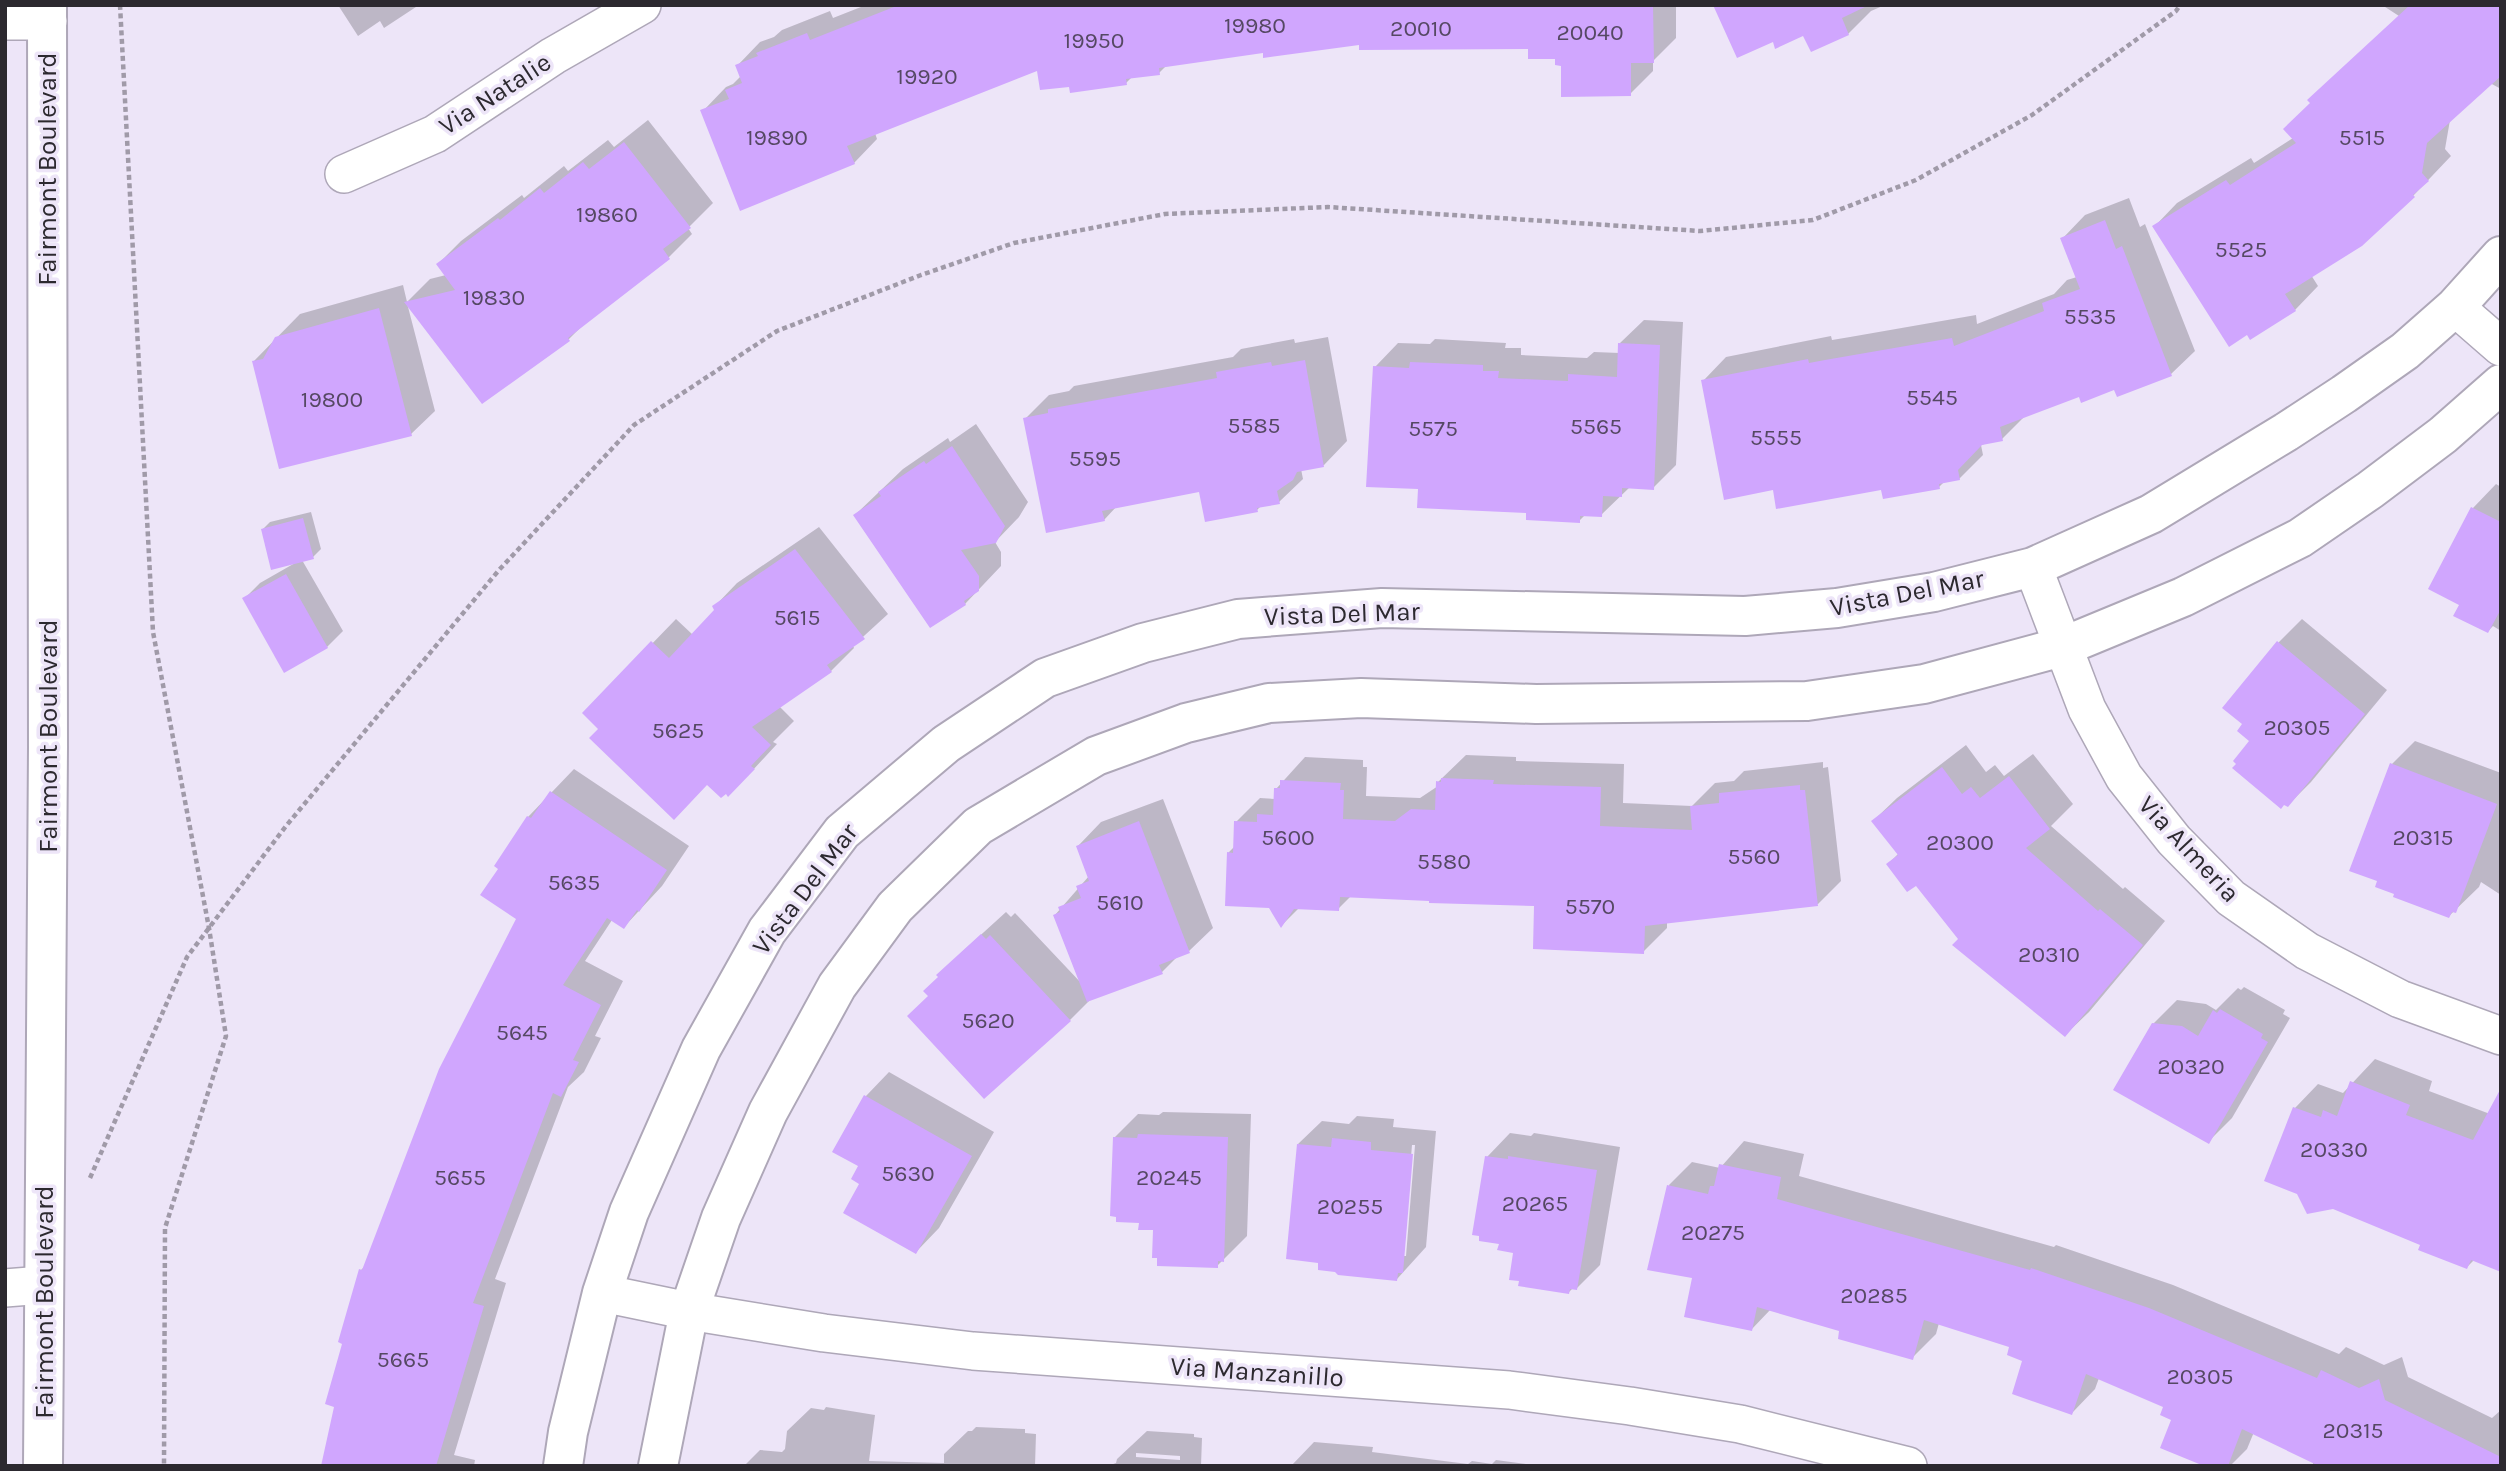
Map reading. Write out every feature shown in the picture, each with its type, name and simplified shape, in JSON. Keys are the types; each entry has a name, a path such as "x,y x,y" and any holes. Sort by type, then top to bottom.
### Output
{"street":[{"name":"Via Natalie","path":"344,174 435,134 553,56 642,5"},
{"path":"5,21 48,13"},
{"name":"Fairmont Boulevard","path":"43,1466 48,747 48,13"},
{"name":"Vista Del Mar","path":"563,1466 568,1432 602,1293 629,1212 701,1049 767,931 842,832 946,744 1045,678 1143,643 1238,619 1382,608 1745,616 1837,608 1934,592 2033,567 2151,514 2286,432 2405,351 2455,307 2501,256"},
{"path":"2455,307 2501,347"},
{"path":"658,1466 689,1311 721,1218 768,1112 837,986 880,926 895,907 978,825 1096,756 1186,723 1269,703 1361,698 1536,704 1807,701 1924,684 2062,647 2183,597 2300,538 2443,435 2501,384"},
{"name":"Via Almeria","path":"2033,567 2087,709 2124,778 2174,840 2231,898 2307,951 2400,999 2501,1036"},
{"path":"5,1288 43,1285"},
{"name":"Via Manzanillo","path":"602,1293 689,1311 824,1333 973,1351 1509,1390 1630,1405 1740,1424 1908,1466"}],"path":[{"path":"121,5 152,632 209,928 226,1036 165,1228 164,1466"},
{"path":"88,1184 187,957 286,826 499,570 634,425 777,331 921,275 1014,243 1165,214 1328,207 1700,231 1813,220 1916,180 2032,115 2176,11 2180,5"}],"building":[{"path":"899,5 1653,5 1654,63 1631,63 1631,96 1561,97 1561,66 1555,65 1555,59 1528,59 1528,49 1359,50 1359,45 1263,58 1263,53 1159,68 1160,75 1126,79 1127,85 1070,93 1069,87 1040,90 1037,71 847,146 855,164 740,211 700,110 729,99 725,90 742,83 735,65 758,56 756,53 807,33 810,40"},
{"path":"1713,5 1869,5 1842,18 1849,35 1811,52 1803,36 1775,49 1773,42 1737,58"},
{"path":"2410,5 2501,5 2501,76 2427,143 2422,173 2429,181 2413,195 2415,197 2362,246 2285,294 2296,311 2250,340 2247,335 2229,347 2152,226 2226,180 2230,185 2296,143 2283,129 2310,103 2307,100"},
{"path":"624,142 691,228 663,249 670,259 568,338 570,341 482,404 404,302 455,290 436,264 498,218 500,220 540,188 544,193 583,162 589,169"},
{"path":"2105,220 2116,249 2122,246 2172,376 2117,397 2114,390 2081,403 2079,397 2000,427 2003,441 1982,445 1958,470 1960,480 1939,484 1940,489 1883,499 1881,490 1776,509 1773,490 1724,500 1701,380 1808,359 1809,363 1952,338 1954,346 2044,311 2042,303 2080,289 2060,238"},
{"path":"379,308 412,436 279,469 252,361 263,359 275,337"},
{"path":"1618,343 1660,345 1654,490 1622,488 1622,497 1603,496 1602,517 1580,516 1580,523 1526,520 1526,513 1417,508 1418,489 1366,487 1373,366 1409,368 1410,362 1483,365 1483,371 1499,371 1498,378 1568,381 1568,374 1617,377"},
{"path":"1305,360 1324,467 1297,472 1293,480 1277,491 1280,504 1257,508 1258,512 1205,522 1199,492 1102,511 1105,521 1046,533 1023,418 1048,413 1048,409 1217,378 1216,372 1271,362 1272,366"},
{"path":"952,446 1005,526 996,543 961,550 979,576 979,591 964,601 966,605 930,628 853,515 881,496 878,492"},
{"path":"2471,507 2501,522 2501,609 2488,633 2453,616 2459,605 2428,589"},
{"path":"303,518 314,559 271,570 261,529"},
{"path":"795,549 865,639 827,665 832,672 752,727 771,745 751,766 755,769 728,797 726,794 721,798 707,785 674,820 589,738 598,729 582,713 651,641 669,658 714,610 712,606"},
{"path":"286,574 328,648 284,673 242,598"},
{"path":"2277,641 2365,714 2288,807 2284,805 2281,809 2232,768 2236,764 2233,761 2249,741 2237,731 2242,724 2222,708"},
{"path":"2390,763 2497,804 2456,913 2452,912 2449,918 2393,897 2394,894 2375,887 2377,881 2349,871"},
{"path":"1942,767 1962,794 1971,787 1980,798 2009,776 2050,829 2026,848 2098,911 2100,909 2143,945 2065,1037 1952,945 1958,939 1916,886 1907,892 1886,864 1898,855 1871,821"},
{"path":"1441,778 1494,780 1493,784 1601,787 1600,826 1692,830 1690,806 1719,803 1719,793 1800,785 1800,790 1805,790 1818,906 1645,926 1644,954 1533,949 1534,906 1340,897 1339,911 1294,909 1281,928 1269,908 1225,906 1227,852 1233,853 1234,821 1257,822 1257,814 1273,815 1274,788 1280,788 1280,780 1341,783 1340,790 1344,790 1343,819 1395,821 1411,809 1435,810 1436,781 1441,782"},
{"path":"550,791 667,870 639,912 637,910 624,929 607,918 563,985 601,1005 573,1060 579,1062 561,1097 553,1093 473,1303 484,1306 436,1466 321,1466 334,1407 325,1404 342,1344 338,1342 359,1269 362,1270 439,1069 516,919 480,895 498,869 494,866 527,816 531,818"},
{"path":"1139,821 1190,953 1159,965 1163,974 1087,1002 1053,915 1060,912 1058,907 1081,898 1076,886 1089,881 1076,846"},
{"path":"981,934 986,939 990,935 1071,1021 984,1099 907,1016 928,996 923,991 938,977 936,975"},
{"path":"2220,1009 2263,1034 2261,1038 2268,1042 2209,1144 2113,1090 2152,1023 2182,1026 2198,1036 2213,1010 2217,1013"},
{"path":"2350,1081 2410,1105 2406,1115 2473,1140 2501,1088 2501,1272 2471,1260 2467,1269 2418,1250 2420,1245 2333,1209 2307,1214 2297,1194 2264,1181 2293,1107 2321,1117 2323,1110 2337,1116"},
{"path":"864,1095 972,1156 916,1254 843,1213 859,1184 851,1179 858,1166 832,1152"},
{"path":"1138,1134 1228,1137 1224,1262 1218,1261 1218,1268 1157,1266 1157,1258 1152,1258 1153,1230 1138,1230 1139,1223 1116,1222 1116,1217 1110,1216 1113,1137 1137,1138"},
{"path":"1332,1138 1371,1142 1371,1150 1413,1154 1403,1273 1398,1273 1397,1281 1338,1275 1335,1272 1318,1270 1318,1263 1286,1259 1297,1144 1331,1147"},
{"path":"1485,1156 1508,1159 1508,1156 1597,1170 1577,1290 1570,1289 1569,1294 1518,1286 1519,1281 1509,1280 1513,1253 1497,1250 1499,1244 1479,1241 1479,1236 1472,1235"},
{"path":"1719,1164 1781,1177 1777,1199 2030,1270 2031,1268 2149,1308 2317,1378 2321,1370 2359,1388 2379,1379 2385,1400 2501,1457 2501,1466 2319,1466 2242,1429 2228,1466 2204,1466 2160,1448 2171,1420 2160,1415 2163,1407 2086,1374 2072,1415 2012,1394 2022,1361 2007,1355 2009,1347 1924,1320 1913,1360 1838,1339 1839,1331 1757,1307 1752,1331 1684,1317 1692,1278 1647,1270 1667,1185 1708,1194 1710,1186 1714,1186"}]}
